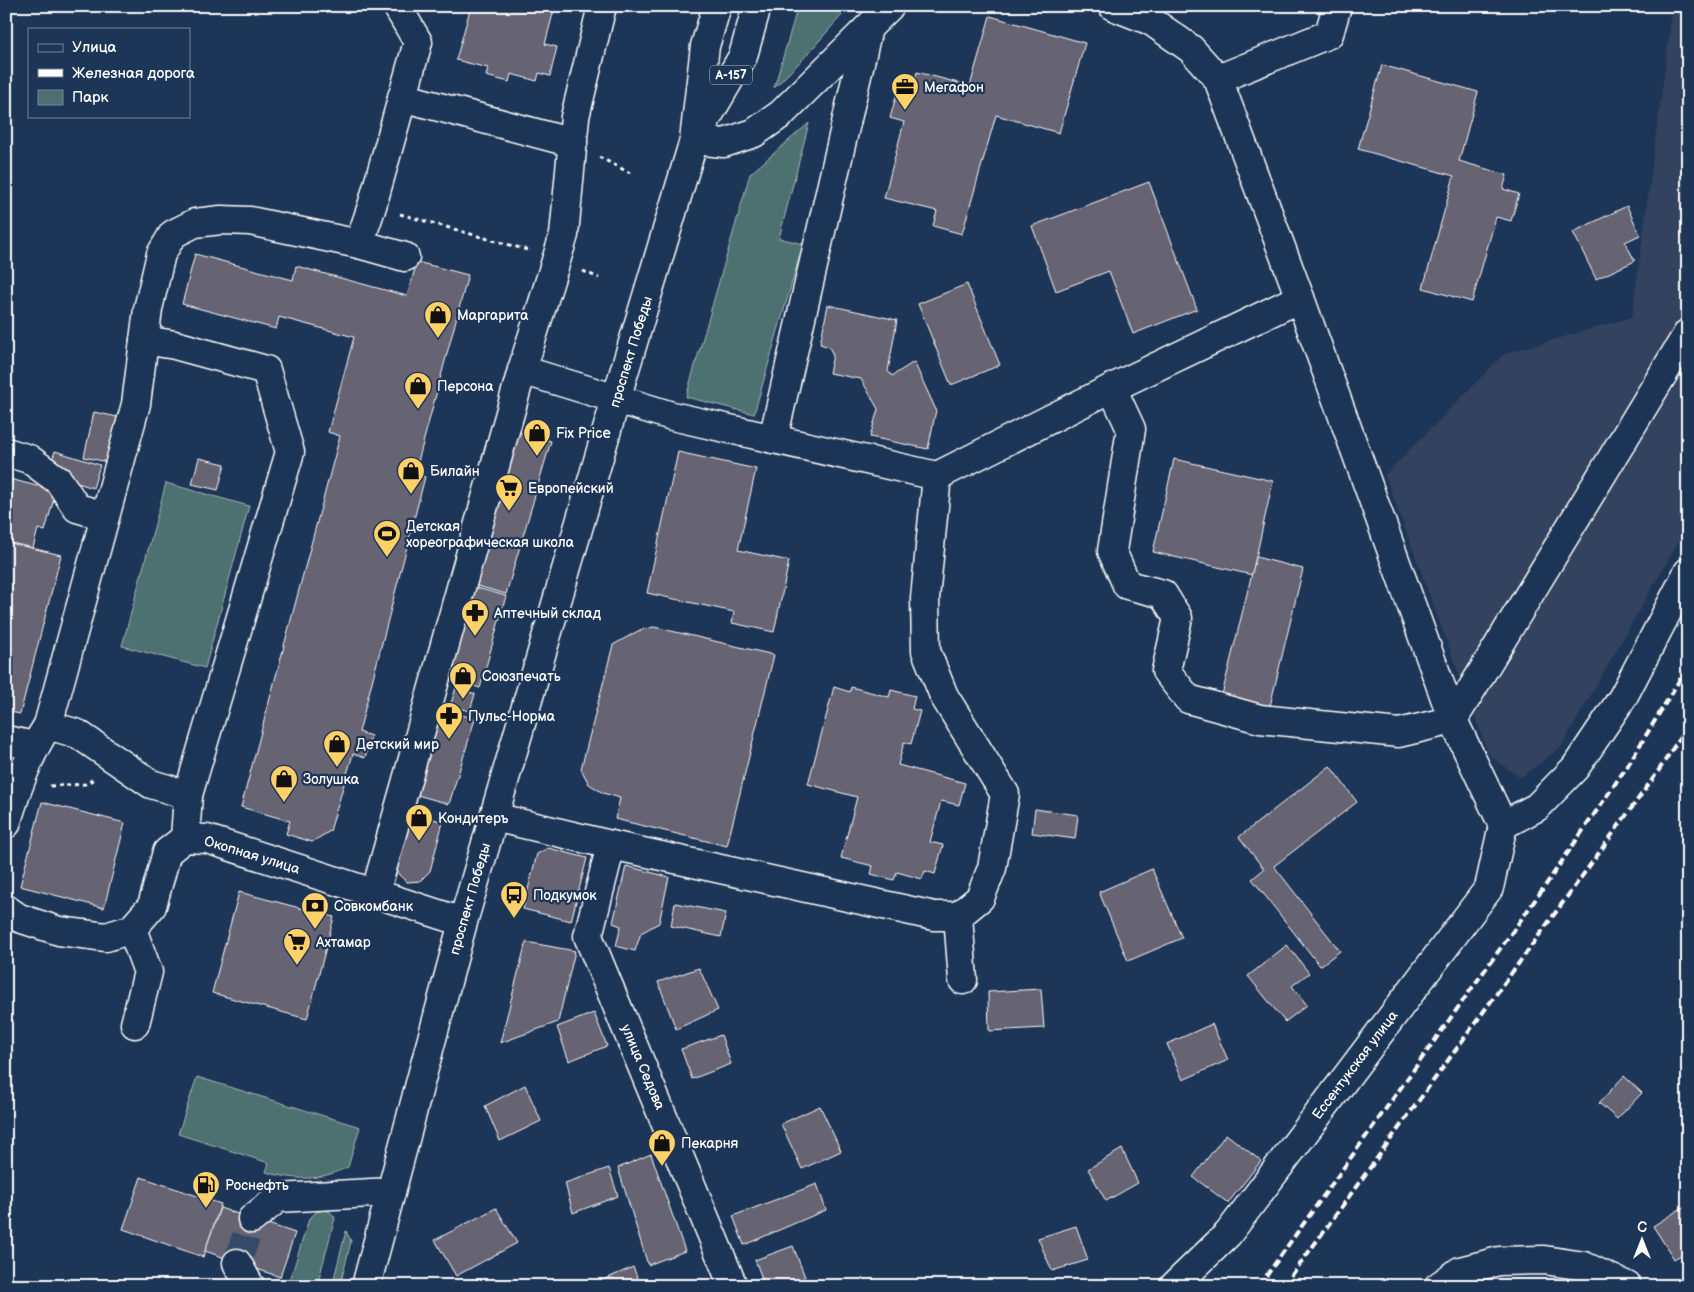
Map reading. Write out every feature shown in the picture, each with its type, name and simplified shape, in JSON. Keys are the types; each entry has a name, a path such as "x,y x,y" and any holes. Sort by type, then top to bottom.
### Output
{"main road":[{"path":"359,244 372,206 418,42 397,6"},
{"path":"375,894 522,370 564,235 575,117 602,6"},
{"name":"проспект Победы","path":"366,1286 463,922 694,140 705,46 716,6"},
{"name":"проспект Победы","path":"694,140 743,56 757,6"},
{"path":"694,140 724,143 754,133 781,114 890,6"},
{"path":"1113,6 1151,21 1191,49 1218,79 1300,298 1453,720 1503,825 1537,807 1575,768 1623,697 1688,572"},
{"path":"1218,79 1329,34 1337,6"},
{"path":"773,439 868,28"},
{"path":"402,97 573,143"},
{"path":"6,824 12,792 41,736 105,516 136,404 148,310 161,254 173,234 195,223 221,220 250,220 359,244 405,257"},
{"path":"522,370 672,416 937,476 1112,388 1300,298"},
{"path":"1112,388 1131,429 1112,550 1127,585 1163,594 1178,618 1166,671 1188,699 1260,719 1398,733 1453,720 1688,333"},
{"path":"144,340 175,345 266,370 290,452 188,795 185,838"},
{"path":"6,452 29,459 60,481 77,508 105,516"},
{"path":"494,817 611,845 934,916 958,916 980,898 992,868 1005,794 944,696 926,651 925,598 937,476"},
{"path":"6,740 78,734 151,784 188,795"},
{"name":"Ессентукская улица","path":"1174,1286 1228,1234 1489,888 1503,825"},
{"name":"Окопная улица","path":"132,929 152,906 167,852 185,838 208,839 463,922"},
{"name":"улица Седова","path":"611,845 588,936 733,1286"},
{"path":"6,909 19,918 59,931 106,936 132,929 148,972 134,1024"},
{"path":"958,916 963,980"},
{"path":"252,1219 278,1198 391,1192"},
{"path":"1439,1286 1460,1271 1500,1261 1544,1260 1584,1266 1627,1286"}],"path":[{"path":"372,206 556,259 599,278"},
{"path":"12,792 85,784 121,764"}],"shaded area":[{"path":"1673,6 1688,6 1688,525 1561,747 1520,778 1489,755 1385,475 1504,354 1632,317"}],"green space":[{"path":"798,6 850,6 803,59 774,88"},
{"path":"809,123 779,238 803,244 754,414 686,397 750,174"},
{"path":"166,483 249,506 205,668 122,646"},
{"path":"197,1077 360,1127 348,1167 317,1177 298,1178 277,1175 266,1172 269,1163 178,1134"},
{"path":"322,1210 330,1212 335,1218 317,1286 290,1286 290,1280 309,1219 315,1213"},
{"path":"346,1231 351,1241 340,1286 332,1286"}],"building":[{"path":"471,6 555,6 545,44 557,47 550,76 539,73 537,81 511,74 509,82 486,76 488,68 456,60"},
{"path":"990,16 1085,43 1059,133 996,115 962,234 933,226 937,211 884,198 904,122 890,118 897,93 911,96 917,72 970,86"},
{"path":"1382,65 1478,92 1459,161 1507,175 1503,189 1519,194 1511,221 1496,217 1472,302 1423,288 1454,176 1358,149"},
{"path":"1149,182 1197,309 1133,334 1109,271 1056,291 1032,226"},
{"path":"1627,206 1640,235 1625,242 1635,261 1596,279 1573,232"},
{"path":"195,254 293,280 296,266 407,296 417,262 468,275 415,473 425,477 359,732 371,736 365,758 353,754 330,831 312,842 286,834 290,821 241,807 340,436 328,432 354,337 279,317 276,329 182,304"},
{"path":"967,284 1000,365 951,385 918,304"},
{"path":"828,305 897,320 888,371 892,376 914,362 936,410 928,449 870,437 878,409 861,379 829,373 833,355 829,347 820,344"},
{"path":"94,412 122,418 112,463 84,457"},
{"name":"Европейский","path":"512,430 551,441 506,594 467,583"},
{"path":"55,451 100,465 93,488 66,479 70,469 51,463"},
{"path":"678,452 756,469 738,550 789,561 774,632 732,623 734,612 647,593"},
{"path":"199,458 225,464 218,490 192,484"},
{"path":"1174,459 1273,481 1252,575 1153,552"},
{"path":"6,478 56,491 45,531 38,529 33,548 6,542"},
{"path":"6,542 61,555 20,714 6,711"},
{"path":"1256,557 1303,569 1269,710 1221,699"},
{"name":"Аптечный склад","path":"470,586 506,596 480,688 445,678"},
{"path":"654,627 774,655 727,846 615,819 620,798 603,793 589,784 581,769 613,645 638,631"},
{"path":"834,687 850,692 851,687 889,697 891,690 915,696 912,709 920,711 911,744 904,742 898,765 965,783 959,805 941,801 930,842 943,845 935,874 925,871 922,879 897,872 894,880 871,874 873,866 841,858 857,797 808,784"},
{"name":"Союзпечать","path":"456,688 475,694 470,711 450,706"},
{"name":"Пульс-Норма","path":"440,708 475,719 449,804 414,794"},
{"path":"1330,766 1357,802 1274,866 1340,951 1320,966 1252,879 1264,869 1239,837"},
{"path":"42,802 125,823 104,908 20,886"},
{"path":"1035,809 1078,815 1075,839 1032,833"},
{"name":"Кондитеръ","path":"409,811 443,822 430,871 420,881 407,882 399,875 395,862"},
{"path":"548,848 587,858 571,921 523,909 537,854"},
{"path":"626,866 669,877 659,923 641,933 635,951 616,946 621,926 613,923"},
{"path":"1152,869 1182,938 1128,961 1099,892"},
{"path":"239,892 334,917 307,1019 212,993"},
{"path":"675,903 726,913 721,937 671,926"},
{"path":"526,942 575,951 558,1022 500,1043"},
{"path":"1287,945 1309,973 1292,986 1307,1005 1285,1022 1248,976"},
{"path":"699,968 718,1010 676,1029 658,982"},
{"path":"1041,989 1044,1028 989,1031 988,992"},
{"path":"594,1013 607,1046 569,1061 557,1027"},
{"path":"1212,1024 1228,1060 1183,1080 1167,1044"},
{"path":"721,1035 731,1064 692,1079 681,1049"},
{"path":"1624,1076 1642,1093 1617,1119 1599,1103"},
{"path":"525,1085 541,1121 500,1141 485,1106"},
{"path":"820,1106 841,1151 802,1169 781,1124"},
{"path":"1226,1134 1261,1161 1228,1203 1193,1177"},
{"path":"1122,1149 1138,1183 1106,1201 1088,1169"},
{"path":"651,1154 685,1251 648,1265 618,1168"},
{"path":"609,1168 618,1196 573,1213 565,1183"},
{"path":"141,1177 221,1204 203,1257 123,1229"},
{"path":"817,1184 826,1210 744,1245 733,1216"},
{"path":"1688,1204 1688,1251 1674,1259 1653,1226"},
{"path":"220,1208 295,1233 280,1277 205,1251"},
{"path":"496,1208 517,1243 456,1276 435,1240"},
{"path":"1076,1226 1088,1260 1052,1271 1038,1238"},
{"path":"793,1246 805,1277 782,1286 765,1286 755,1260"},
{"path":"633,1267 641,1286 592,1285"}],"tunnel":[{"path":"237,1263 252,1219"}],"railway":[{"path":"1259,1286 1545,886 1628,765 1688,666"},
{"path":"1284,1286 1657,773 1688,725"}],"place":[{"name":"Мегафон","path":"905,111"},
{"name":"Маргарита","path":"438,339"},
{"name":"Персона","path":"418,410"},
{"name":"Fix Price","path":"537,457"},
{"name":"Билайн","path":"411,495"},
{"name":"Европейский","path":"509,512"},
{"name":"Детская хореографическая школа","path":"387,558"},
{"name":"Аптечный склад","path":"475,637"},
{"name":"Союзпечать","path":"463,700"},
{"name":"Пульс-Норма","path":"449,740"},
{"name":"Детский мир","path":"337,768"},
{"name":"Золушка","path":"284,803"},
{"name":"Кондитеръ","path":"419,842"},
{"name":"Подкумок","path":"514,919"},
{"name":"Совкомбанк","path":"315,930"},
{"name":"Ахтамар","path":"297,966"},
{"name":"Пекарня","path":"662,1167"},
{"name":"Роснефть","path":"206,1209"}]}
